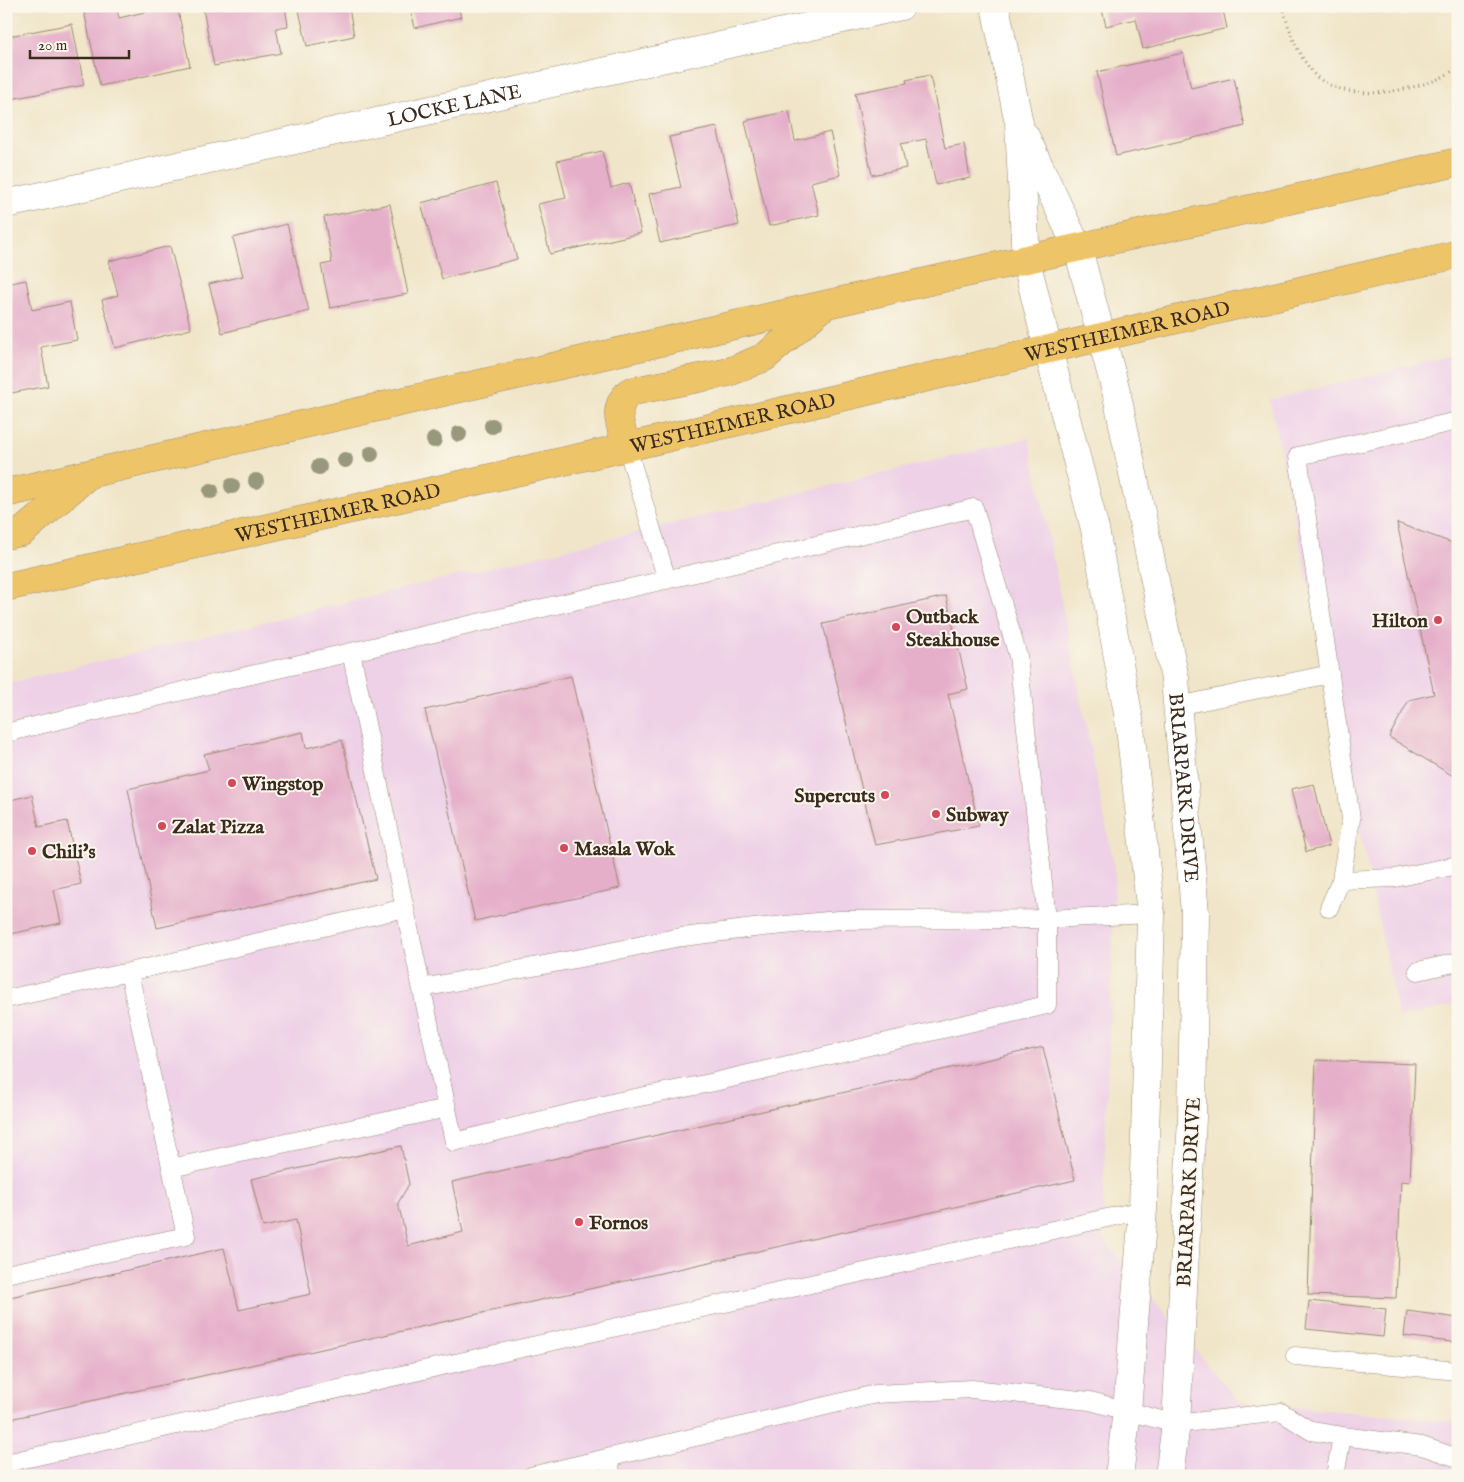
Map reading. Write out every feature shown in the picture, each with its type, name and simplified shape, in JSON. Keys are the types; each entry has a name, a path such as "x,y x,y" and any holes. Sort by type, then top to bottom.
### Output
{"main road":[{"path":"6,493 1458,162"},
{"name":"WESTHEIMER ROAD","path":"6,587 627,447 1458,254"},
{"path":"627,447 618,413 620,400 628,392 729,372 765,357 825,305"},
{"path":"6,535 22,532 90,474"}],"street":[{"name":"LOCKE LANE","path":"6,204 901,6"},
{"name":"BRIARPARK DRIVE","path":"995,6 1019,123 1026,260 1095,529 1129,719 1151,914 1143,1210 1127,1411 1119,1476"},
{"name":"BRIARPARK DRIVE","path":"1019,123 1078,249 1102,336 1117,395 1175,679 1178,706 1195,913 1192,1118 1176,1424 1169,1476"},
{"path":"1151,914 1195,913"}],"lane":[{"path":"1329,908 1341,880 1351,819 1298,456 1458,421"},
{"path":"627,447 666,580"},
{"path":"6,733 351,652 974,508 1018,656 1047,920 1047,1005 710,1083 620,1101 454,1142 351,652"},
{"path":"1178,706 1330,674"},
{"path":"1341,880 1395,878 1458,865"},
{"path":"6,999 405,908"},
{"path":"422,988 675,938 754,928 838,920 1047,920 1151,914"},
{"path":"1418,971 1458,962"},
{"path":"6,1274 186,1236 129,972"},
{"path":"170,1168 447,1108"},
{"path":"6,1463 1143,1210"},
{"path":"1295,1356 1458,1371"},
{"path":"531,1476 876,1394 972,1390 1090,1401 1176,1424 1281,1412 1311,1431 1422,1446 1458,1458"},
{"path":"1335,1476 1342,1436"},
{"path":"608,1458 612,1476"}],"path":[{"path":"1283,6 1288,26 1299,53 1317,77 1340,89 1367,92 1398,91 1432,82 1458,68"}],"shaded area":[{"path":"1458,354 1458,1004 1399,1018 1270,400"},
{"path":"1029,438 1115,871 1102,1238 1239,1402 1458,1422 1458,1476 6,1476 6,684"}],"building":[{"path":"83,6 116,6 119,18 177,6 190,66 100,86"},
{"path":"219,6 285,6 288,26 276,28 281,53 214,66 203,9"},
{"path":"298,6 355,6 349,8 354,36 307,46"},
{"path":"410,6 458,6 461,17 415,28"},
{"path":"1101,6 1202,6 1203,9 1222,6 1227,28 1143,49 1136,19 1106,26"},
{"path":"72,24 84,85 6,100 6,25 9,36"},
{"path":"1183,53 1191,88 1234,78 1245,126 1116,156 1097,72"},
{"path":"930,75 945,148 964,144 970,178 936,185 926,139 901,144 906,168 872,175 855,93 907,83 906,80"},
{"path":"789,111 795,141 830,132 840,175 811,182 819,215 769,226 745,121"},
{"path":"717,127 739,225 660,243 649,194 681,187 669,137"},
{"path":"602,151 611,188 629,183 641,233 550,254 538,204 566,198 557,161"},
{"path":"496,183 517,259 442,279 421,203"},
{"path":"390,204 408,294 330,308 321,265 332,263 324,217"},
{"path":"287,224 309,311 222,333 209,284 243,276 233,238"},
{"path":"170,246 191,329 115,348 102,300 118,295 109,261"},
{"path":"26,280 32,310 70,302 77,340 41,347 48,386 6,394 6,284"},
{"name":"Hilton","path":"1397,523 1458,545 1458,779 1389,737 1409,700 1434,694"},
{"path":"946,596 968,689 948,694 979,826 875,845 823,624"},
{"path":"571,676 620,888 475,921 425,710"},
{"path":"303,732 306,748 342,740 376,879 157,928 128,789 209,770 204,754"},
{"path":"1314,784 1329,846 1306,852 1291,789"},
{"path":"32,795 39,827 67,821 81,884 54,890 61,923 6,935 6,801"},
{"path":"1043,1047 1075,1180 6,1420 6,1298 224,1248 239,1310 311,1294 296,1220 263,1227 251,1179 401,1146 409,1184 398,1203 408,1246 463,1232 452,1182"},
{"path":"1316,1060 1415,1064 1410,1182 1401,1181 1396,1298 1308,1295"},
{"path":"1309,1301 1386,1309 1383,1337 1306,1329"},
{"path":"1407,1311 1458,1318 1458,1343 1404,1336"}],"place":[{"name":"Hilton","path":"1438,620"},
{"name":"Outback Steakhouse","path":"896,627"},
{"name":"Wingstop","path":"232,783"},
{"name":"Supercuts","path":"885,795"},
{"name":"Subway","path":"936,814"},
{"name":"Zalat Pizza","path":"162,826"},
{"name":"Masala Wok","path":"564,848"},
{"name":"Chili's","path":"32,851"},
{"name":"Fornos","path":"579,1222"}]}
